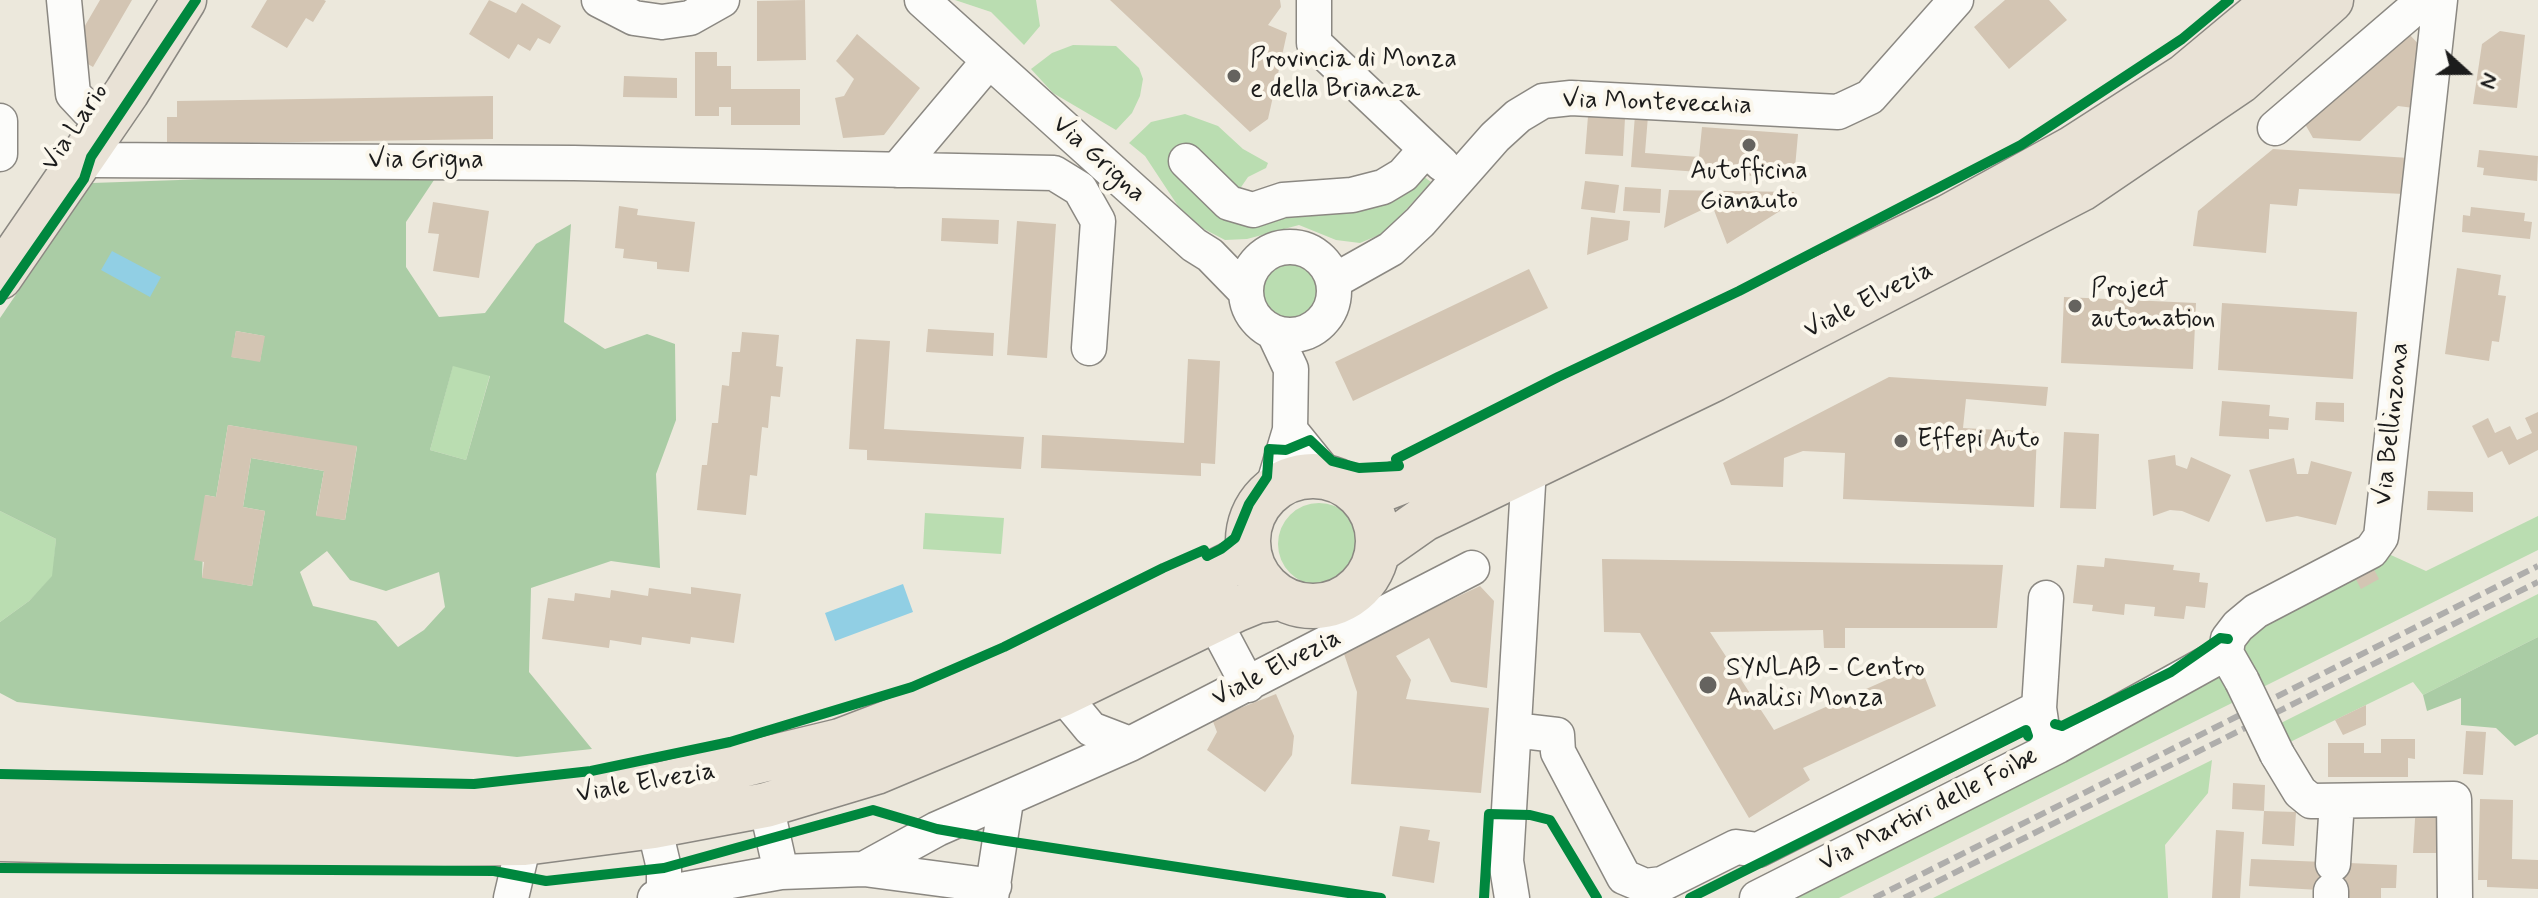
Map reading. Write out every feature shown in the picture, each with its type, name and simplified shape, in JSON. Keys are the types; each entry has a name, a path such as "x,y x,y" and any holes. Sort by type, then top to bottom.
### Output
{"main road":[{"name":"Via Lario","path":"0,235 88,110 158,21 184,0"},
{"name":"Viale Elvezia","path":"0,839 284,846 524,843 654,826 766,805 876,772 1062,694 1213,619 1257,601 1280,598 1300,605 1321,606 1341,600 1358,588 1371,572 1377,552 1424,519 1889,291 2081,189 2240,81 2331,0"},
{"name":"Viale Elvezia","path":"1272,490 1298,477 1345,487 1406,480 1948,217 2073,148 2185,76 2265,4"},
{"name":"Via Lario","path":"0,277 85,154 158,21"},
{"path":"1345,487 1375,523 1377,552"},
{"path":"1272,490 1251,519 1249,555 1255,572 1280,598"},
{"name":"Viale Elvezia","path":"0,800 510,806 663,784 840,741 937,704 1024,666 1249,555"}],"street":[{"path":"64,0 73,94 88,110"},
{"path":"158,21 209,0"},
{"path":"599,0 623,14 652,22 681,21 711,4"},
{"name":"Via Grigna","path":"922,0 1194,245 1251,278"},
{"path":"1314,0 1314,43 1458,179"},
{"name":"Via Montevecchia","path":"1334,281 1391,249 1495,137 1518,116 1543,101 1571,98 1838,112 1870,97 1956,0"},
{"path":"2275,128 2424,0"},
{"name":"Via Bellinzona","path":"2234,667 2228,639 2256,611 2371,551 2381,537 2440,0"},
{"path":"897,170 988,62"},
{"path":"0,121 3,129 0,154"},
{"path":"1186,161 1229,203 1253,210 1283,200 1352,195 1383,187 1403,175 1426,149"},
{"name":"Via Grigna","path":"85,154 95,160 1054,173 1080,189 1098,221 1089,348"},
{"path":"1291,369 1311,331 1331,310 1334,281 1319,257 1307,250 1280,249 1251,278 1254,317 1274,333 1286,336 1311,331"},
{"path":"1272,490 1290,430 1291,369 1274,333"},
{"path":"1290,430 1345,487"},
{"path":"1512,898 1506,861 1529,468"},
{"path":"1474,494 1499,505 1525,527"},
{"name":"Viale Elvezia","path":"864,869 937,829 1130,744 1472,568"},
{"path":"2046,598 2039,708 2042,730 2058,746"},
{"path":"1213,619 1248,685"},
{"path":"2234,667 2277,754 2300,792 2311,801 2454,799 2455,898"},
{"name":"Via Martiri delle Foibe","path":"1757,898 2058,746 2234,667"},
{"path":"1062,694 1091,729 1130,744"},
{"path":"1514,730 1557,735 1558,752 1624,877 1645,886 1662,884 1736,847 1758,850 2039,708"},
{"path":"992,892 1006,801"},
{"path":"2331,884 2337,801"},
{"path":"766,805 781,872"},
{"path":"654,826 664,868 660,896"},
{"path":"511,898 524,843"},
{"name":"Viale Elvezia","path":"660,896 781,872 864,869 992,892"}],"green space":[{"path":"955,0 1036,0 1040,26 1024,45 991,12"},
{"path":"1073,45 1116,46 1139,68 1143,79 1140,96 1132,113 1116,130 1053,93 1031,69 1052,53"},
{"path":"1185,114 1218,126 1243,149 1268,163 1266,168 1248,177 1237,193 1233,220 1423,176 1431,182 1386,232 1360,243 1336,240 1299,225 1247,239 1225,240 1202,228 1178,206 1145,156 1129,143 1151,122"},
{"path":"440,171 406,222 406,267 439,317 485,313 536,244 571,224 564,322 605,349 647,334 675,344 676,420 656,474 660,568 611,561 531,588 529,672 592,749 517,757 17,702 0,693 0,622 29,601 52,576 56,539 0,511 0,318 92,183","holes":["236,331 264,336 260,361 232,357","453,366 490,376 466,460 430,450","228,425 357,447 345,520 316,515 324,471 251,458 243,507 265,511 252,586 202,577 205,495 216,497","327,551 350,580 386,591 439,572 445,607 424,630 398,647 376,621 313,606 300,572"]},
{"path":"1290,265 1309,273 1317,292 1309,311 1290,319 1271,311 1263,292 1271,273"},
{"path":"453,365 490,375 466,460 430,450"},
{"path":"1311,503 1327,503 1342,510 1353,521 1360,544 1357,560 1348,573 1327,585 1311,585 1296,578 1285,567 1278,552 1278,536 1285,521 1296,510"},
{"path":"0,511 56,539 53,576 29,601 0,622"},
{"path":"925,513 1004,518 1001,554 923,549"},
{"path":"2538,516 2538,550 2255,691 2236,644 2350,568 2378,579 2368,558 2382,551 2426,571"},
{"path":"2538,594 2538,637 2423,695 2413,682 2284,745 2273,727"},
{"path":"2538,637 2538,734 2515,746 2496,728 2461,725 2461,698 2427,711 2423,695"},
{"path":"2221,674 2234,702 1839,898 1778,898"},
{"path":"2212,760 2208,793 2165,845 2168,898 1933,898"}],"water":[{"path":"112,251 161,277 150,297 101,270"},
{"path":"903,584 913,612 835,641 825,613"}],"building":[{"path":"100,0 132,0 93,67 69,53"},
{"path":"267,0 326,1 313,22 306,18 287,48 251,27"},
{"path":"489,0 516,13 522,3 561,26 550,44 538,38 530,51 518,44 509,59 469,34"},
{"path":"805,0 806,60 757,61 757,1"},
{"name":"Provincia di Monza e della Brianza","path":"1110,0 1280,0 1281,7 1268,25 1287,33 1268,119 1250,132"},
{"path":"2005,0 2049,0 2067,20 2009,69 1974,27"},
{"path":"2500,31 2525,35 2517,108 2473,104 2482,44"},
{"path":"857,34 920,88 884,135 843,138 835,98 844,96 854,79 836,61"},
{"path":"2409,34 2424,50 2414,108 2398,106 2360,141 2313,138 2305,124"},
{"path":"695,52 717,52 717,66 731,66 731,89 800,89 800,125 731,125 731,107 719,107 719,116 695,116"},
{"path":"624,76 677,78 677,98 623,97"},
{"path":"493,96 493,139 167,144 167,117 177,117 177,101"},
{"name":"Autofficina Gianauto","path":"1635,115 1648,116 1645,153 1699,157 1702,127 1798,134 1794,179 1631,167"},
{"path":"1588,116 1625,118 1623,156 1585,154"},
{"path":"2273,149 2409,158 2404,194 2299,189 2297,206 2270,204 2266,253 2193,246 2198,211"},
{"path":"2479,150 2538,156 2537,181 2483,175 2484,168 2477,167"},
{"path":"1585,181 1619,185 1615,213 1581,209"},
{"path":"1625,187 1661,189 1660,213 1623,211"},
{"path":"1669,190 1794,192 1796,201 1727,244 1712,205 1664,228"},
{"path":"433,202 489,211 479,278 433,271 439,234 428,233"},
{"path":"619,206 638,209 637,215 695,222 689,272 657,269 657,262 623,258 624,249 615,248"},
{"path":"2471,207 2525,213 2524,221 2532,222 2530,239 2462,232 2463,215 2470,216"},
{"path":"1591,217 1630,221 1628,240 1587,255"},
{"path":"942,218 999,220 998,244 941,241"},
{"path":"1017,221 1056,224 1047,358 1007,355"},
{"path":"2457,268 2501,275 2498,295 2506,296 2499,342 2492,341 2489,361 2445,354"},
{"path":"1529,269 1548,308 1353,401 1335,362"},
{"path":"2064,297 2196,303 2193,369 2061,363"},
{"path":"2222,303 2357,312 2353,379 2218,370"},
{"path":"928,329 994,333 993,356 926,352"},
{"path":"236,331 265,336 260,362 231,357"},
{"path":"742,332 779,335 776,366 783,367 780,397 771,396 768,428 762,427 757,476 750,475 746,515 697,510 702,465 707,465 712,423 718,423 722,385 729,386 732,352 740,352"},
{"path":"856,339 890,341 884,429 1024,437 1021,469 867,460 867,450 849,449"},
{"path":"1188,359 1220,361 1215,464 1201,463 1201,476 1041,468 1042,435 1184,443"},
{"name":"Effepi Auto","path":"1889,377 2048,387 2046,406 1966,399 1963,428 2037,432 2034,507 1843,499 1845,453 1803,451 1784,458 1783,487 1731,485 1723,463"},
{"path":"2222,401 2270,405 2269,416 2289,418 2288,430 2269,429 2269,439 2219,436"},
{"path":"2316,402 2344,403 2344,422 2315,420"},
{"path":"2538,412 2538,450 2509,465 2502,451 2488,458 2472,426 2488,418 2495,433 2510,426 2517,440 2532,433 2525,418"},
{"path":"228,425 357,446 345,520 316,516 324,471 251,458 243,507 265,511 252,586 202,578 204,562 194,560 205,495 216,497"},
{"path":"2064,432 2099,434 2096,509 2060,508"},
{"path":"2175,455 2176,465 2187,469 2191,457 2231,475 2209,522 2182,511 2170,510 2153,516 2148,460"},
{"path":"2294,458 2297,474 2308,474 2311,461 2352,472 2336,525 2297,516 2266,522 2249,470"},
{"path":"2428,491 2473,492 2473,512 2427,510"},
{"path":"2105,558 2174,565 2173,570 2200,573 2199,582 2208,583 2205,608 2186,606 2184,619 2154,616 2155,607 2125,604 2124,615 2092,611 2093,605 2073,603 2077,565 2104,567"},
{"path":"2368,558 2379,579 2361,589 2350,568"},
{"name":"SYNLAB - Centro Analisi Monza","path":"1602,559 2003,565 1997,628 1845,628 1845,648 1824,648 1823,630 1710,632 1774,730 1920,665 1936,706 1803,768 1810,780 1749,818 1640,633 1604,632"},
{"path":"1480,586 1494,601 1487,688 1451,682 1429,638 1396,656 1411,680 1406,699 1489,708 1481,793 1351,784 1357,692 1343,651"},
{"path":"691,587 741,594 734,643 691,637 690,644 642,637 641,645 610,640 609,648 542,639 548,598 574,601 575,593 610,598 611,590 648,596 649,588 691,594"},
{"path":"1276,694 1294,736 1292,755 1265,792 1207,750 1217,732 1212,719"},
{"path":"2366,705 2366,725 2343,735 2335,720"},
{"path":"2466,731 2486,732 2483,775 2463,774"},
{"path":"2381,739 2415,739 2415,759 2408,758 2408,777 2328,777 2328,743 2364,743 2364,753 2381,753"},
{"path":"2233,783 2265,785 2264,811 2232,809"},
{"path":"2480,799 2513,800 2512,859 2538,860 2538,889 2487,887 2487,880 2478,880"},
{"path":"2416,803 2440,804 2437,853 2413,853"},
{"path":"2264,811 2296,812 2294,846 2262,844"},
{"path":"1400,826 1430,830 1428,840 1440,842 1434,883 1392,876"},
{"path":"2216,830 2244,832 2240,898 2212,898"},
{"path":"2251,859 2397,865 2396,888 2381,888 2381,898 2336,898 2337,891 2249,886"}],"railway":[{"path":"1874,898 2538,566"},
{"path":"1904,898 2538,582"}],"cycle path":[{"path":"0,300 84,179 91,157 196,0"},
{"path":"0,774 474,784 591,771 730,742 912,687 1004,647 1163,568 1204,550 1207,556 1221,549 1235,538 1249,504 1267,477 1269,449 1286,450 1310,440 1332,461 1359,468 1399,466 1396,459 1739,291 2021,145 2182,39 2229,0"},
{"path":"2055,724 2062,726 2171,672 2220,638 2228,639"},
{"path":"1690,898 2026,730 2028,736"},
{"path":"0,868 494,871 546,881 664,868 873,810 937,829 1000,840 1381,898"},
{"path":"1484,898 1489,814 1530,815 1550,820 1597,898"}],"place":[{"name":"Provincia di Monza e della Brianza","path":"1234,76"},
{"name":"Autofficina Gianauto","path":"1749,145"},
{"name":"Project automation","path":"2075,306"},
{"name":"Effepi Auto","path":"1901,441"},
{"name":"SYNLAB - Centro Analisi Monza","path":"1708,685"}]}
